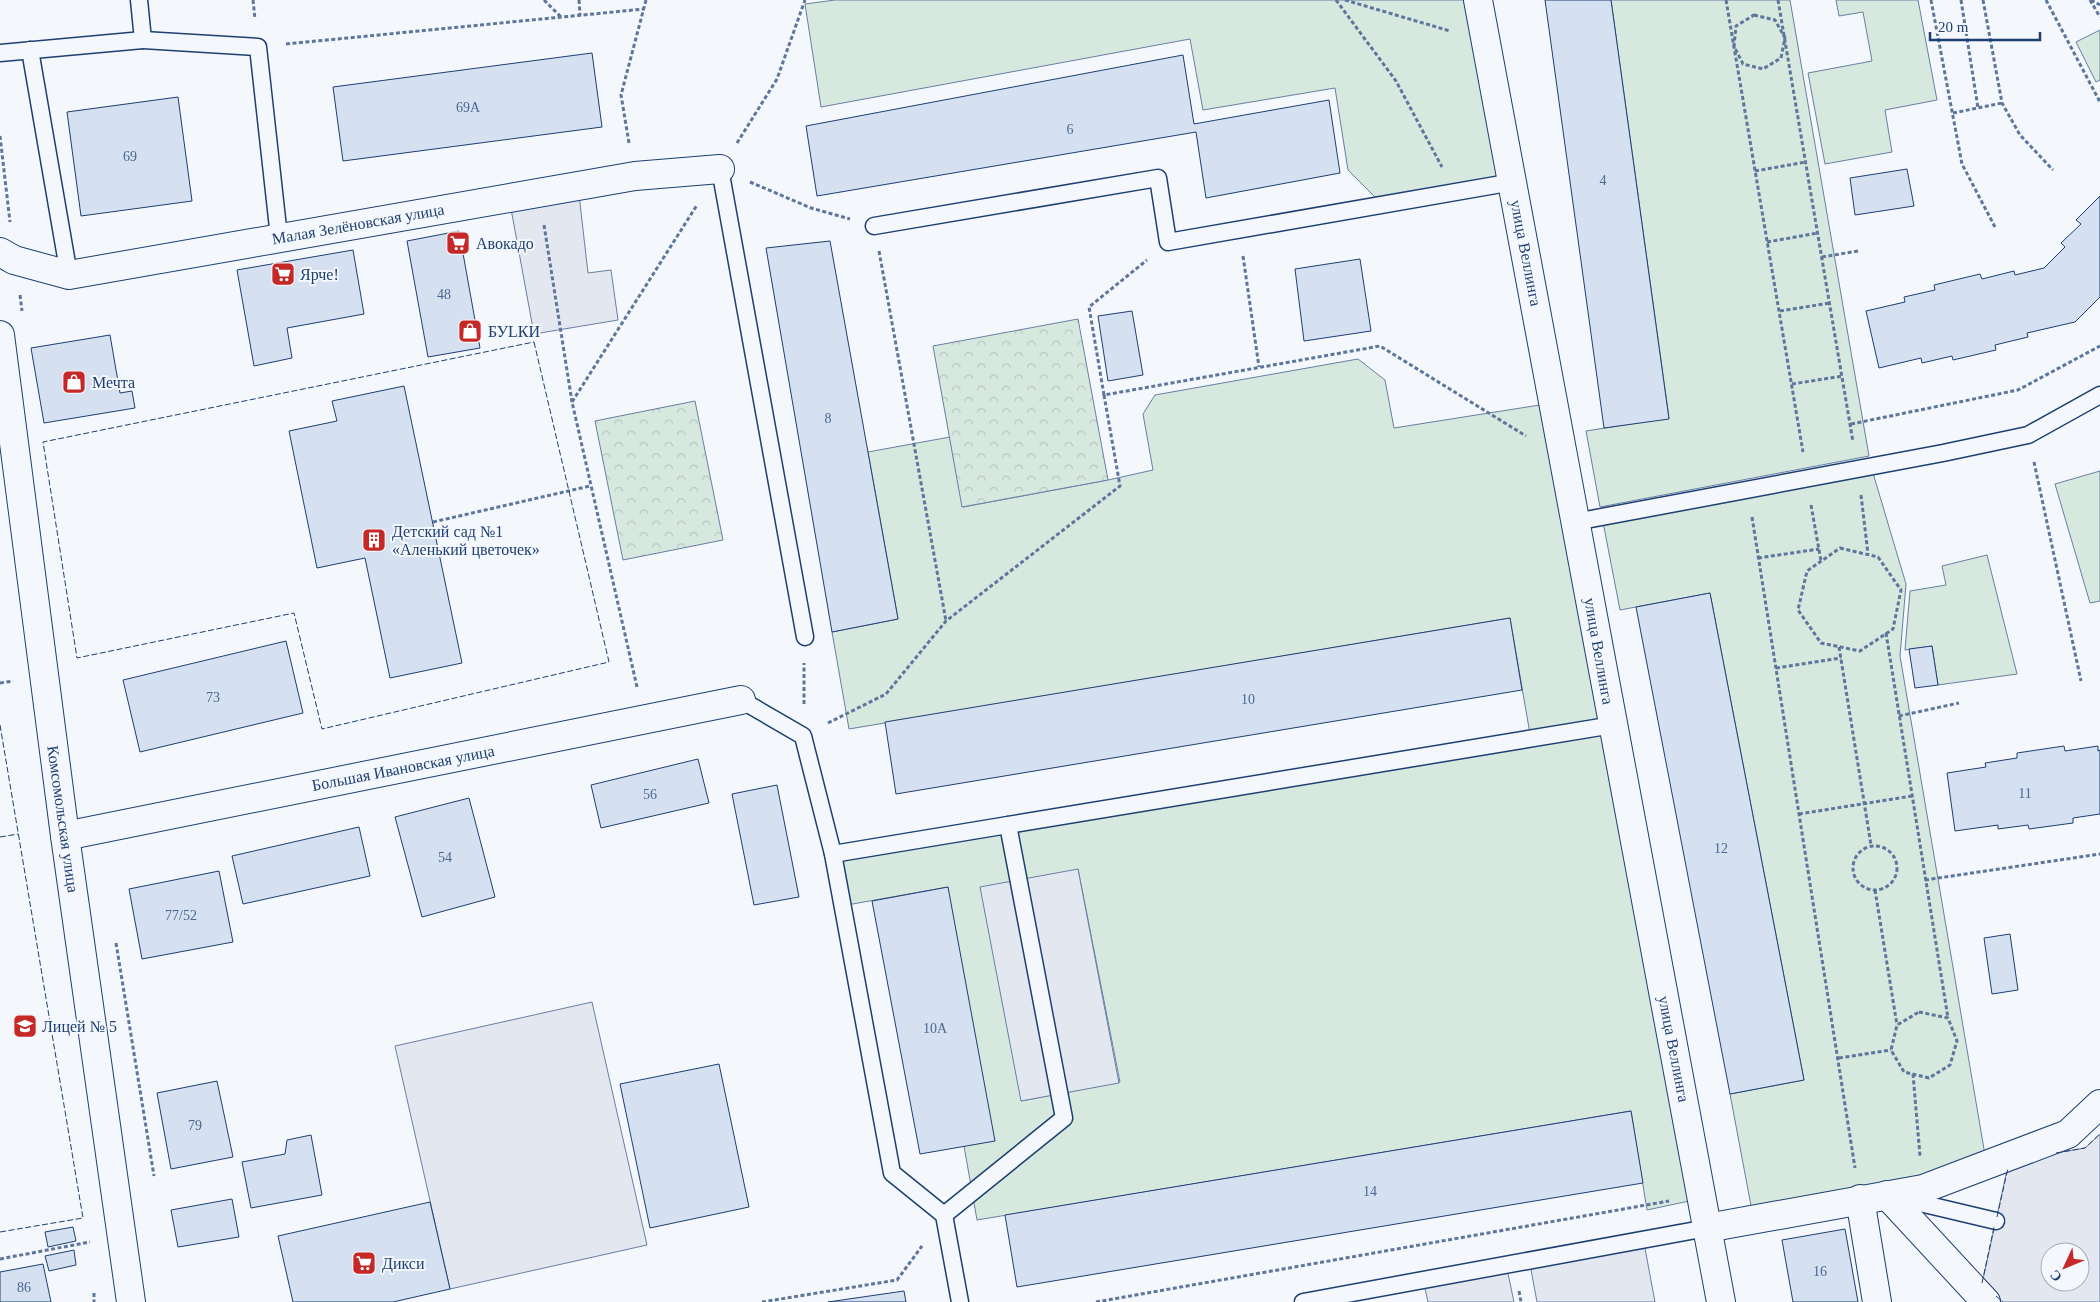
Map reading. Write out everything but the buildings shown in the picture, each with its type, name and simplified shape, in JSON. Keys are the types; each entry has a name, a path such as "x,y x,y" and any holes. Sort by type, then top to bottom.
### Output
{"street":[{"name":"улица Веллинга","path":"1478,0 1721,1302"},
{"name":"Малая Зелёновская улица","path":"0,252 14,260 69,275 634,176 720,169"},
{"name":"Комсомольская улица","path":"0,335 65,836 131,1302"},
{"name":"Большая Ивановская улица","path":"65,836 741,700"},
{"path":"1707,1228 1923,1189 2068,1134 2100,1104"},
{"path":"1888,1195 1986,1302"},
{"path":"1860,1199 1877,1302"}],"lane":[{"path":"139,0 143,40"},
{"path":"0,53 143,40 258,47 280,237"},
{"path":"30,50 69,275"},
{"path":"720,169 805,638"},
{"path":"874,226 1158,178 1168,242 1513,182"},
{"path":"1576,522 1857,470 2028,435 2100,395"},
{"path":"741,700 803,736 833,854 892,1173 944,1215 960,1302"},
{"path":"833,854 1613,725"},
{"path":"944,1215 1064,1118 1008,825"},
{"path":"1888,1195 1996,1222"},
{"path":"1304,1302 1707,1228"}],"path":[{"path":"544,0 562,17"},
{"path":"579,0 580,15"},
{"path":"634,176 621,95 646,0"},
{"path":"572,402 777,79 805,0"},
{"path":"1336,0 1396,81 1455,192"},
{"path":"1345,0 1486,42"},
{"path":"1726,0 1821,562"},
{"path":"1778,0 1843,376 1868,554"},
{"path":"1931,0 1962,164 1995,227"},
{"path":"1960,0 1978,108"},
{"path":"1983,0 2002,103 2020,135 2053,170"},
{"path":"2046,0 2100,102"},
{"path":"2090,0 2100,5"},
{"path":"2090,0 2100,17"},
{"path":"258,47 644,9"},
{"path":"1754,15 1774,20 1785,38 1781,58 1764,69 1743,64 1734,46 1736,26 1754,15"},
{"path":"1953,113 2002,103"},
{"path":"1755,171 1806,162"},
{"path":"720,169 811,208 874,226 946,621"},
{"path":"540,193 572,402 645,720"},
{"path":"1239,230 1259,367"},
{"path":"1767,242 1818,233"},
{"path":"805,638 803,736 886,694 946,621 1120,486 1089,308 1168,242"},
{"path":"1822,257 1858,252"},
{"path":"1780,311 1830,303"},
{"path":"1104,395 1380,346 1564,460"},
{"path":"1850,424 2018,390 2100,346"},
{"path":"1792,384 1843,376"},
{"path":"2028,435 2081,681"},
{"path":"432,522 590,486"},
{"path":"1748,489 1860,1199"},
{"path":"1840,548 1878,557 1901,590 1893,629 1860,650 1821,643 1798,610 1807,571 1821,562 1840,548"},
{"path":"1758,558 1819,549"},
{"path":"1875,890 1897,1025 1891,1050 1904,1072 1928,1078 1950,1065 1956,1041 1948,1018 1886,633"},
{"path":"1839,646 1871,845"},
{"path":"1776,668 1841,658"},
{"path":"1899,716 1959,703"},
{"path":"1799,814 1912,796"},
{"path":"1871,845 1888,849 1898,864 1894,881 1879,891 1862,887 1852,872 1856,855 1871,845"},
{"path":"1925,880 2100,854"},
{"path":"1897,1025 1919,1012 1948,1018"},
{"path":"1839,1058 1891,1050"},
{"path":"1913,1074 1923,1189"},
{"path":"1096,1302 1701,1196"},
{"path":"762,1302 897,1280 944,1215"},
{"path":"0,1259 90,1242"}],"green space":[{"path":"835,0 1471,0 1503,179 1378,200 1348,170 1335,88 1203,110 1190,39 821,107 805,4"},
{"path":"1611,0 1790,0 1869,456 1600,507 1586,431 1669,418"},
{"path":"1836,0 1918,0 1937,100 1885,110 1892,152 1825,164 1808,73 1872,61 1863,12 1839,16"},
{"path":"2100,30 2100,80 2096,82 2076,42"},
{"path":"1078,319 1108,480 962,507 933,346"},
{"path":"1358,359 1385,380 1394,428 1546,404 1605,721 1530,734 1510,618 849,729 832,632 898,619 868,452 950,437 963,507 1108,480 1153,470 1143,414 1155,395"},
{"path":"695,401 723,540 623,560 595,421"},
{"path":"2100,471 2100,601 2090,603 2055,484"},
{"path":"1873,473 1906,584 1900,656 1985,1155 1918,1182 1752,1211 1730,1094 1804,1080 1710,593 1620,610 1603,522"},
{"path":"1987,555 2017,674 1938,685 1932,646 1905,650 1910,591 1946,585 1942,566"},
{"path":"1607,731 1694,1200 1647,1210 1631,1111 977,1220 964,1146 948,887 847,905 838,858","holes":["1078,869 1120,1082 1021,1101"]}],"shaded area":[{"path":"578,186 588,273 611,270 618,320 534,334 509,198"},
{"path":"1078,869 1119,1083 1021,1101 980,887"},
{"path":"592,1002 647,1245 450,1289 395,1046"},
{"path":"2100,1134 2100,1302 2003,1302 1982,1284 2009,1161 2085,1148"},
{"path":"1644,1243 1655,1302 1537,1302 1530,1264"},
{"path":"1507,1269 1514,1302 1428,1302 1424,1284"}],"fence":[{"path":"534,342 609,662 322,729 294,613 77,658 43,442 534,342"},
{"path":"0,725 83,1218 0,1232"},
{"path":"0,837 18,834"},
{"path":"2056,1153 2085,1148 2100,1134"},
{"path":"1997,1217 2008,1168"},
{"path":"1982,1283 1994,1227"},
{"path":"1996,1296 2003,1302"}],"place":[{"name":"Авокадо","path":"458,243"},
{"name":"Ярче!","path":"283,274"},
{"name":"БУLКИ","path":"470,331"},
{"name":"Мечта","path":"74,382"},
{"name":"Детский сад №1 «Аленький цветочек»","path":"374,540"},
{"name":"Лицей № 5","path":"25,1026"},
{"name":"Дикси","path":"364,1263"}]}
